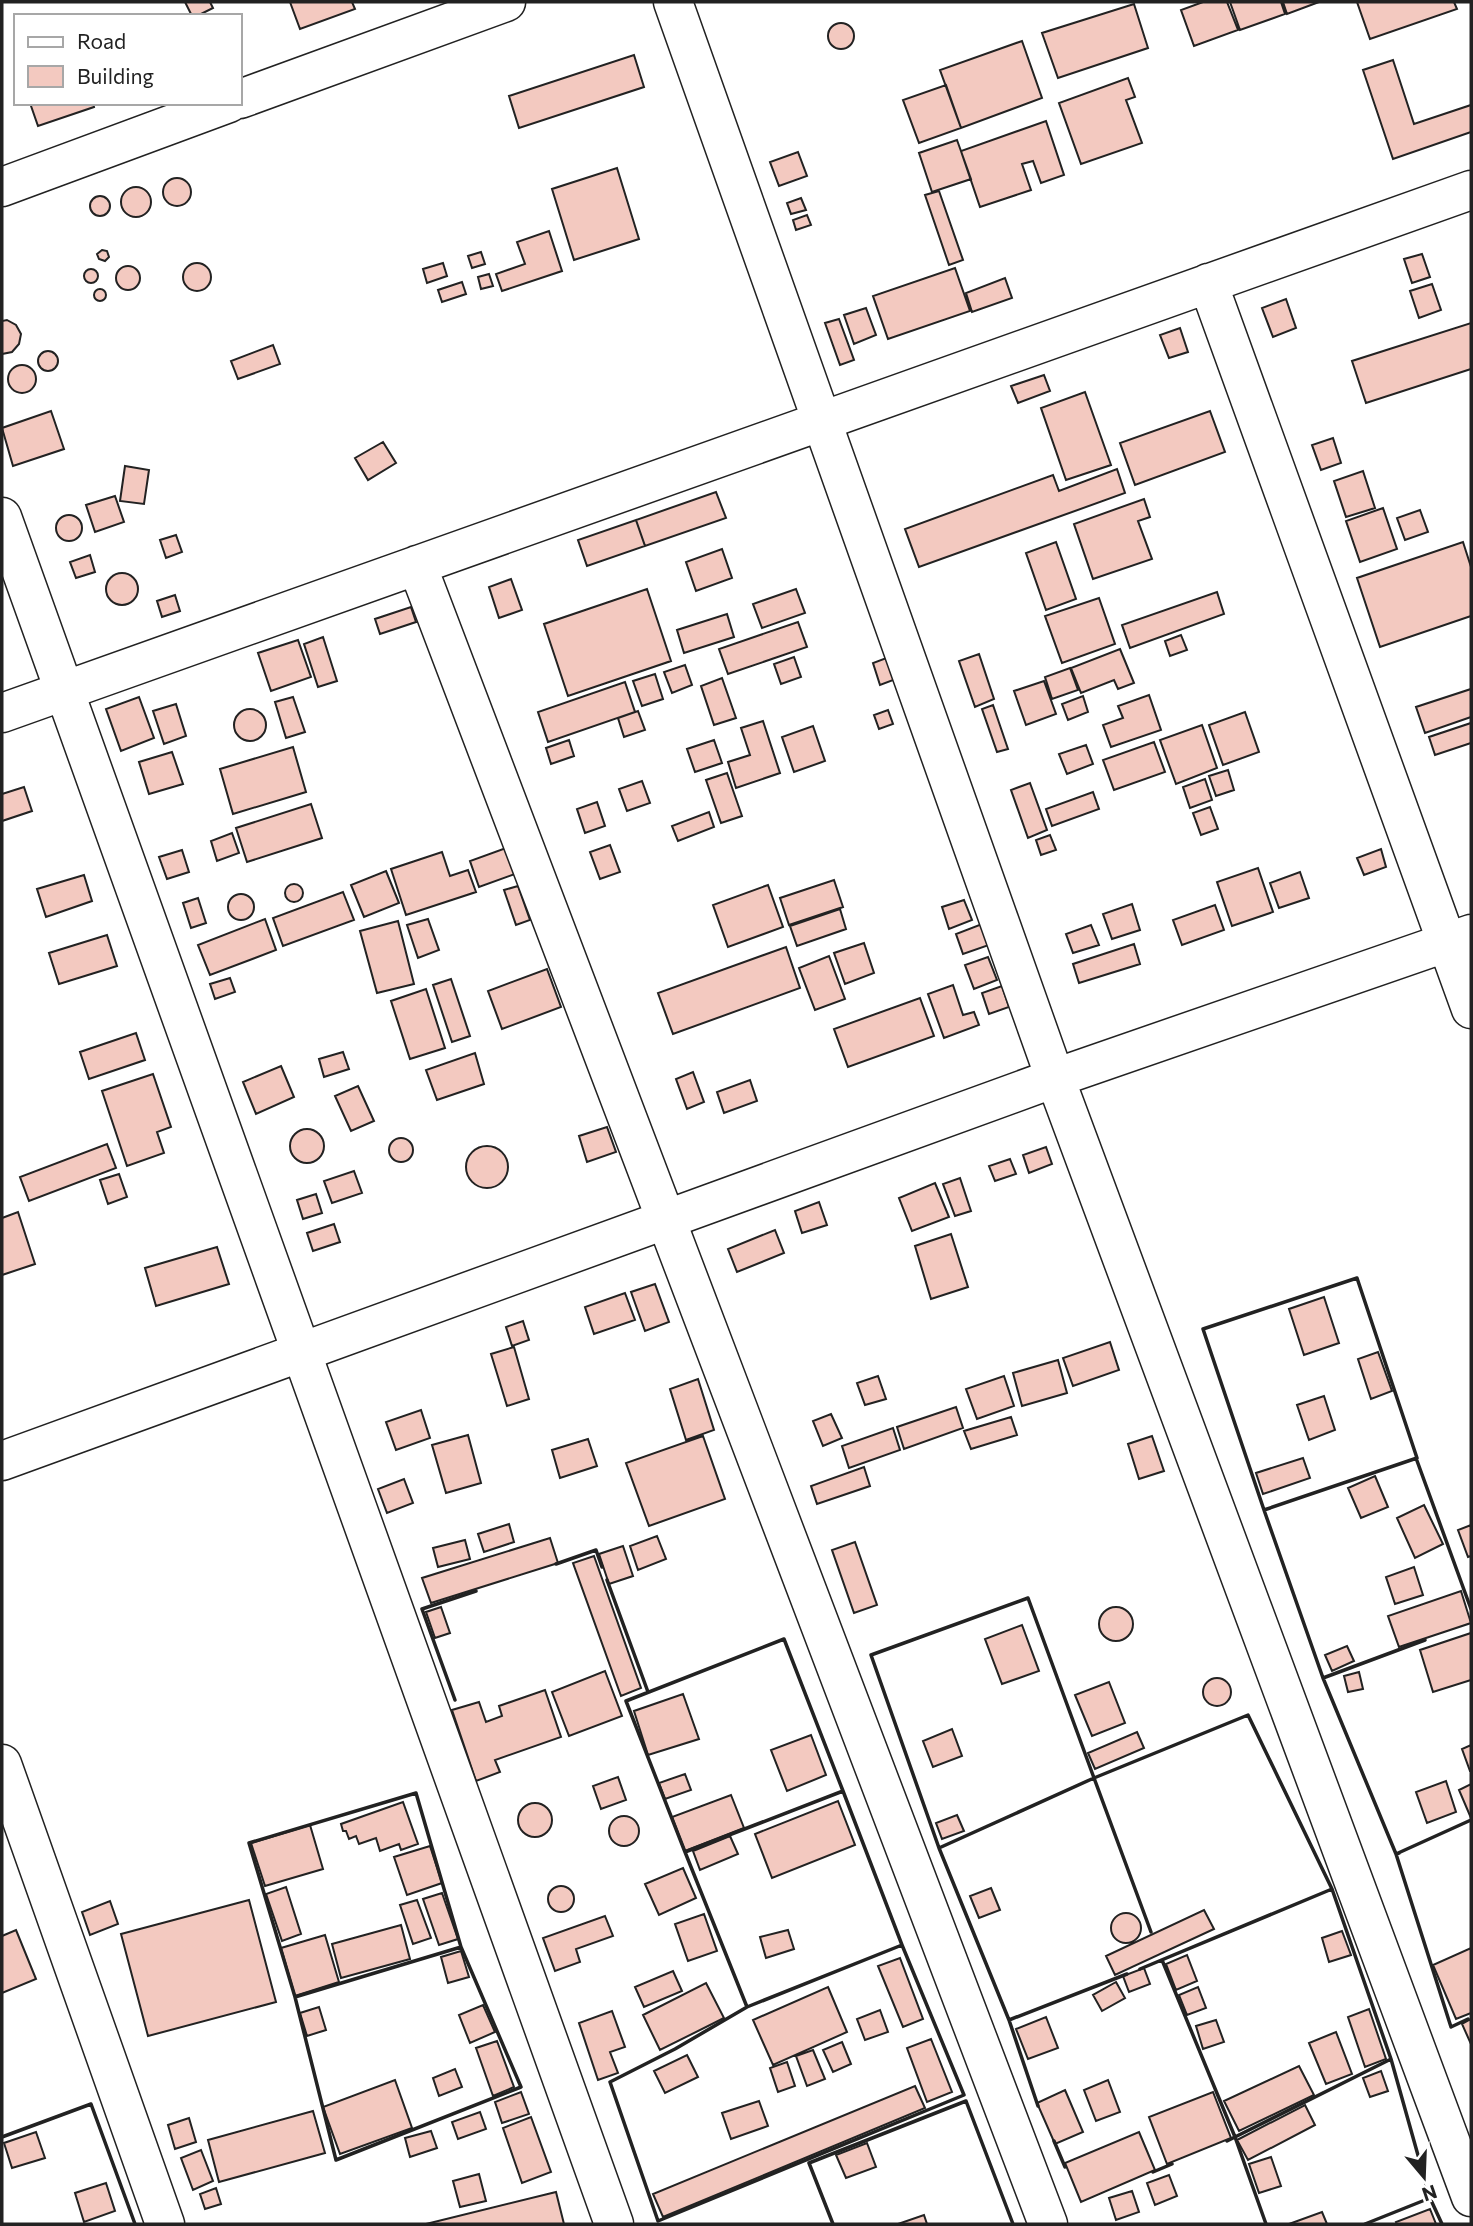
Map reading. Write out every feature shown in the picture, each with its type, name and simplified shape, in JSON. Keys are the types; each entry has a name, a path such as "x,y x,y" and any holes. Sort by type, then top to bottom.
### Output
{"street":[{"path":"242,98 506,2"},
{"path":"673,2 1055,1078 1471,2197"},
{"path":"2,187 224,105"},
{"path":"2,713 1471,190"},
{"path":"1208,284 1459,938 1471,1009"},
{"path":"2,517 614,2224"},
{"path":"416,565 1048,2224"},
{"path":"2,1461 1055,1078 1459,938"},
{"path":"2,1764 165,2224"}],"building":[{"path":"185,2 210,2 213,8 201,14 191,14"},
{"path":"290,2 352,2 355,9 300,29"},
{"path":"1203,2 1227,2 1238,30 1194,46 1181,10"},
{"path":"1230,2 1281,2 1285,14 1240,30"},
{"path":"1283,2 1319,2 1287,14"},
{"path":"1357,2 1454,2 1457,9 1370,39"},
{"path":"1134,4 1148,48 1058,78 1042,33"},
{"path":"841,23 851,26 854,36 851,46 841,49 831,46 828,36 831,26"},
{"path":"1022,41 1042,98 961,128 940,70"},
{"path":"634,55 644,87 519,128 509,96"},
{"path":"1393,60 1414,124 1471,105 1471,132 1393,159 1363,70"},
{"path":"1128,78 1135,97 1126,100 1142,143 1081,164 1059,103"},
{"path":"946,85 961,128 919,143 903,100"},
{"path":"31,105 94,105 94,107 38,126"},
{"path":"1046,121 1064,175 1041,183 1033,161 1022,164 1031,190 980,207 961,151"},
{"path":"957,140 971,179 932,192 919,153"},
{"path":"798,152 807,176 779,186 770,162"},
{"path":"617,168 639,239 574,260 552,189"},
{"path":"177,178 187,182 191,192 187,202 177,206 167,202 163,192 167,182"},
{"path":"136,187 147,191 151,202 147,213 136,217 125,213 121,202 125,191"},
{"path":"939,191 963,260 949,265 925,195"},
{"path":"100,196 107,199 110,206 107,213 100,216 93,213 90,206 93,199"},
{"path":"801,198 806,210 791,214 787,203"},
{"path":"807,215 811,225 796,230 793,220"},
{"path":"549,231 562,271 502,291 496,274 525,264 517,242"},
{"path":"102,250 107,251 109,257 105,261 99,259 97,254"},
{"path":"481,252 485,264 472,268 468,256"},
{"path":"1422,254 1430,277 1412,283 1404,259"},
{"path":"197,263 207,267 211,277 207,287 197,291 187,287 183,277 187,267"},
{"path":"443,263 447,276 427,283 423,269"},
{"path":"128,266 139,273 140,278 133,289 128,290 117,283 116,278 123,267"},
{"path":"955,268 970,311 888,339 873,296"},
{"path":"91,269 96,271 96,281 91,283 86,281 84,276 86,271"},
{"path":"489,274 493,286 481,289 478,277"},
{"path":"1005,278 1012,298 972,312 966,293"},
{"path":"462,282 466,294 442,302 438,290"},
{"path":"1432,284 1441,310 1419,318 1410,291"},
{"path":"95,290 105,290 105,300 95,300"},
{"path":"1286,299 1296,328 1273,337 1262,308"},
{"path":"866,308 876,335 854,344 844,315"},
{"path":"839,319 854,360 840,365 825,323"},
{"path":"7,320 16,325 21,334 19,344 12,352 2,354 2,321"},
{"path":"1471,323 1471,369 1366,403 1352,361"},
{"path":"1180,328 1188,352 1169,358 1160,335"},
{"path":"273,345 280,364 238,379 231,361"},
{"path":"44,351 52,351 58,361 52,371 44,371 38,365 38,357"},
{"path":"22,365 32,369 36,379 32,389 22,393 12,389 8,379 12,369"},
{"path":"1044,375 1050,391 1018,403 1011,386"},
{"path":"1085,392 1111,465 1066,480 1041,408"},
{"path":"51,411 64,449 13,466 2,428"},
{"path":"1210,411 1225,452 1135,485 1120,443"},
{"path":"1333,438 1341,463 1321,470 1312,445"},
{"path":"383,442 396,463 368,480 355,458"},
{"path":"125,466 149,470 144,504 120,501"},
{"path":"1117,469 1125,493 919,567 905,529 1053,475 1059,491"},
{"path":"1363,471 1375,508 1346,517 1334,481"},
{"path":"716,492 726,518 645,546 636,520"},
{"path":"115,496 124,522 95,532 86,505"},
{"path":"1144,499 1150,517 1138,521 1152,559 1093,579 1074,524"},
{"path":"1383,508 1397,549 1360,562 1346,521"},
{"path":"1420,510 1428,532 1405,540 1397,518"},
{"path":"69,515 79,518 82,528 79,538 69,541 59,538 56,528 59,518"},
{"path":"636,520 645,546 587,566 578,540"},
{"path":"176,535 182,552 166,558 160,540"},
{"path":"1056,542 1076,599 1046,610 1026,553"},
{"path":"1463,542 1471,567 1471,616 1380,647 1357,578"},
{"path":"722,549 732,578 696,591 686,562"},
{"path":"90,555 95,572 76,578 70,562"},
{"path":"122,573 134,577 138,589 134,601 122,605 110,601 106,589 110,577"},
{"path":"511,579 522,610 499,618 489,587"},
{"path":"647,589 671,661 568,696 544,624"},
{"path":"796,589 805,613 762,628 753,604"},
{"path":"1217,592 1224,614 1130,648 1122,625"},
{"path":"175,595 180,611 162,617 157,601"},
{"path":"1099,598 1115,644 1062,663 1045,616"},
{"path":"411,607 416,622 380,634 375,619"},
{"path":"727,614 734,637 684,653 677,630"},
{"path":"798,622 807,647 728,674 719,649"},
{"path":"1181,635 1187,650 1170,656 1165,641"},
{"path":"323,637 337,681 318,687 304,644"},
{"path":"298,640 311,677 271,691 258,653"},
{"path":"1120,649 1134,683 1118,689 1114,680 1081,693 1071,668"},
{"path":"979,654 994,699 975,707 959,661"},
{"path":"794,657 801,677 781,684 774,664"},
{"path":"889,657 896,679 880,685 873,663"},
{"path":"685,665 692,685 672,693 664,672"},
{"path":"1070,668 1078,690 1052,699 1045,677"},
{"path":"655,674 663,699 642,706 633,681"},
{"path":"722,678 736,718 714,725 701,686"},
{"path":"1044,681 1056,714 1026,725 1014,691"},
{"path":"625,682 635,712 548,742 538,712"},
{"path":"1471,689 1471,717 1425,733 1416,707"},
{"path":"1149,695 1161,730 1111,747 1103,725 1123,718 1118,706"},
{"path":"1083,696 1088,712 1068,720 1062,704"},
{"path":"139,697 154,738 121,751 106,709"},
{"path":"293,697 305,732 286,738 275,702"},
{"path":"176,704 186,736 164,744 153,711"},
{"path":"993,705 1008,749 997,752 982,709"},
{"path":"250,709 261,714 266,725 261,736 250,741 239,736 234,725 239,714"},
{"path":"888,710 893,724 879,729 874,715"},
{"path":"638,711 645,730 624,737 618,718"},
{"path":"1245,712 1259,752 1223,765 1209,725"},
{"path":"763,721 780,773 736,788 728,762 750,755 741,728"},
{"path":"1471,723 1471,743 1435,755 1429,737"},
{"path":"1202,725 1217,768 1176,784 1160,740"},
{"path":"813,726 825,761 794,772 782,737"},
{"path":"569,740 574,756 551,764 546,748"},
{"path":"714,740 722,763 695,772 687,749"},
{"path":"1154,742 1165,772 1114,790 1103,760"},
{"path":"1086,745 1093,764 1067,774 1059,754"},
{"path":"293,747 306,792 233,814 220,769"},
{"path":"172,752 183,784 149,794 139,762"},
{"path":"1228,770 1234,790 1216,796 1209,776"},
{"path":"727,773 742,816 721,823 706,780"},
{"path":"1205,779 1212,800 1190,808 1183,787"},
{"path":"642,781 650,803 627,811 619,789"},
{"path":"1030,783 1047,830 1028,838 1011,790"},
{"path":"24,787 32,811 2,821 2,794"},
{"path":"1093,792 1099,809 1052,826 1046,809"},
{"path":"597,802 605,826 585,833 577,809"},
{"path":"311,804 322,838 247,862 236,828"},
{"path":"1210,807 1218,829 1201,835 1193,813"},
{"path":"709,812 714,827 678,841 672,826"},
{"path":"232,833 239,853 217,861 211,841"},
{"path":"1050,835 1056,850 1041,855 1036,840"},
{"path":"610,845 620,872 600,879 590,852"},
{"path":"506,848 515,874 479,887 470,861"},
{"path":"1381,849 1386,867 1364,875 1357,858"},
{"path":"182,850 189,872 167,879 159,857"},
{"path":"442,852 450,876 468,870 476,892 406,915 391,869"},
{"path":"1258,868 1273,912 1232,926 1217,882"},
{"path":"386,871 399,903 364,917 351,885"},
{"path":"1300,872 1309,898 1279,908 1270,883"},
{"path":"84,875 92,901 46,917 37,889"},
{"path":"834,880 843,907 789,925 780,898"},
{"path":"294,884 300,887 303,893 300,899 294,902 288,899 285,893 288,887"},
{"path":"768,885 783,927 728,947 713,905"},
{"path":"518,886 530,920 516,925 504,890"},
{"path":"343,892 354,920 283,946 273,918"},
{"path":"241,894 250,898 254,907 250,916 241,920 232,916 228,907 232,898"},
{"path":"198,898 206,923 191,928 183,903"},
{"path":"964,900 972,920 949,929 942,907"},
{"path":"1132,904 1140,930 1112,939 1103,914"},
{"path":"1215,905 1224,930 1182,945 1173,920"},
{"path":"840,909 846,929 797,946 790,926"},
{"path":"265,919 276,950 210,975 198,945"},
{"path":"428,919 439,950 418,958 407,925"},
{"path":"398,921 414,984 377,993 360,931"},
{"path":"982,924 989,945 963,954 956,934"},
{"path":"1091,925 1099,945 1073,953 1066,934"},
{"path":"107,935 117,966 59,984 49,953"},
{"path":"864,943 874,973 845,984 834,953"},
{"path":"1134,944 1140,964 1079,983 1073,964"},
{"path":"786,947 800,988 673,1034 658,993"},
{"path":"829,956 845,999 815,1010 799,968"},
{"path":"988,957 997,980 974,989 965,965"},
{"path":"547,969 561,1007 502,1029 488,991"},
{"path":"230,978 235,992 215,999 210,984"},
{"path":"451,979 470,1036 452,1042 433,985"},
{"path":"953,985 963,1015 974,1012 979,1025 944,1038 928,994"},
{"path":"1002,986 1009,1007 989,1014 982,993"},
{"path":"426,989 445,1048 410,1059 391,1001"},
{"path":"920,998 934,1036 848,1067 834,1029"},
{"path":"136,1033 145,1060 89,1079 80,1052"},
{"path":"343,1052 349,1069 324,1077 319,1059"},
{"path":"475,1053 484,1084 437,1100 426,1070"},
{"path":"281,1066 294,1097 256,1114 243,1082"},
{"path":"693,1072 704,1102 687,1109 676,1079"},
{"path":"153,1074 171,1127 157,1132 164,1153 127,1166 102,1091"},
{"path":"750,1080 757,1101 724,1113 717,1092"},
{"path":"358,1086 374,1121 351,1131 335,1096"},
{"path":"607,1127 616,1152 587,1162 579,1136"},
{"path":"307,1129 319,1134 324,1146 319,1158 307,1163 295,1158 290,1146 295,1134"},
{"path":"401,1138 410,1141 413,1150 410,1159 401,1162 392,1159 389,1150 392,1141"},
{"path":"107,1144 116,1168 29,1201 20,1177"},
{"path":"487,1146 502,1152 508,1167 502,1182 487,1188 472,1182 466,1167 472,1152"},
{"path":"1046,1147 1052,1164 1029,1173 1023,1155"},
{"path":"1010,1159 1016,1174 995,1181 989,1166"},
{"path":"354,1171 362,1193 332,1203 324,1181"},
{"path":"119,1174 127,1197 108,1204 100,1180"},
{"path":"960,1178 971,1211 955,1216 943,1184"},
{"path":"935,1183 949,1217 912,1231 899,1198"},
{"path":"316,1194 322,1213 303,1219 297,1200"},
{"path":"819,1202 827,1225 802,1233 795,1211"},
{"path":"18,1212 35,1264 2,1275 2,1218"},
{"path":"334,1224 340,1242 313,1251 307,1233"},
{"path":"775,1230 784,1253 737,1272 728,1249"},
{"path":"951,1234 968,1287 931,1299 915,1246"},
{"path":"217,1247 229,1284 156,1306 145,1268"},
{"path":"655,1284 669,1322 645,1331 631,1292"},
{"path":"625,1293 635,1320 594,1334 585,1307"},
{"path":"1324,1297 1339,1343 1304,1355 1289,1309"},
{"path":"523,1321 529,1340 512,1346 506,1327"},
{"path":"1110,1342 1119,1370 1073,1386 1063,1358"},
{"path":"514,1347 529,1399 507,1406 491,1354"},
{"path":"1378,1352 1392,1391 1371,1399 1358,1359"},
{"path":"1058,1360 1067,1393 1022,1406 1013,1373"},
{"path":"878,1376 886,1399 865,1405 857,1383"},
{"path":"1004,1376 1014,1406 977,1419 966,1389"},
{"path":"698,1379 714,1430 686,1440 670,1389"},
{"path":"1324,1396 1335,1430 1309,1440 1297,1405"},
{"path":"956,1407 963,1428 904,1449 897,1427"},
{"path":"421,1410 430,1438 396,1450 386,1422"},
{"path":"831,1414 842,1438 823,1446 813,1421"},
{"path":"1011,1417 1017,1435 971,1449 964,1431"},
{"path":"893,1428 900,1450 849,1468 842,1446"},
{"path":"468,1435 481,1483 446,1493 432,1445"},
{"path":"703,1436 725,1499 649,1526 626,1463"},
{"path":"1152,1436 1164,1471 1139,1479 1128,1444"},
{"path":"588,1439 597,1466 560,1478 552,1450"},
{"path":"1303,1458 1310,1478 1263,1494 1256,1473"},
{"path":"864,1467 870,1486 817,1504 811,1486"},
{"path":"1375,1476 1388,1507 1361,1518 1348,1488"},
{"path":"404,1479 413,1503 387,1513 378,1489"},
{"path":"1424,1505 1443,1544 1415,1558 1397,1518"},
{"path":"509,1524 514,1542 484,1552 478,1534"},
{"path":"1471,1525 1471,1556 1468,1557 1458,1530"},
{"path":"657,1536 666,1559 638,1570 630,1546"},
{"path":"550,1538 558,1563 431,1603 422,1578"},
{"path":"465,1540 470,1559 438,1567 433,1548"},
{"path":"855,1542 877,1605 854,1613 832,1550"},
{"path":"623,1546 633,1576 609,1584 599,1554"},
{"path":"594,1556 641,1688 621,1696 573,1563"},
{"path":"1414,1567 1423,1595 1395,1604 1386,1577"},
{"path":"1461,1591 1471,1623 1399,1647 1388,1616"},
{"path":"441,1607 450,1633 435,1638 426,1612"},
{"path":"1116,1607 1128,1612 1133,1624 1128,1636 1116,1641 1104,1636 1099,1624 1104,1612"},
{"path":"1022,1625 1039,1671 1002,1684 985,1639"},
{"path":"1471,1633 1471,1680 1433,1692 1420,1650"},
{"path":"1347,1646 1354,1661 1332,1671 1325,1655"},
{"path":"605,1671 622,1716 569,1736 552,1692"},
{"path":"1359,1672 1363,1689 1348,1692 1344,1676"},
{"path":"1217,1678 1227,1682 1231,1692 1227,1702 1217,1706 1207,1702 1203,1692 1207,1682"},
{"path":"1109,1682 1125,1723 1092,1736 1075,1695"},
{"path":"545,1690 561,1737 495,1760 500,1772 476,1781 452,1710 479,1702 486,1722 502,1716 499,1706"},
{"path":"683,1694 699,1739 648,1755 634,1711"},
{"path":"952,1729 962,1756 933,1767 923,1741"},
{"path":"1137,1732 1144,1748 1095,1769 1088,1753"},
{"path":"811,1735 826,1775 787,1791 771,1750"},
{"path":"1471,1745 1471,1771 1470,1771 1462,1749"},
{"path":"685,1774 691,1790 665,1799 659,1783"},
{"path":"618,1777 626,1800 601,1809 593,1786"},
{"path":"1446,1781 1456,1812 1427,1823 1416,1792"},
{"path":"1471,1784 1471,1818 1459,1790"},
{"path":"731,1795 744,1828 685,1851 672,1817"},
{"path":"838,1801 855,1845 772,1878 755,1834"},
{"path":"403,1802 418,1844 401,1850 399,1844 380,1851 376,1838 359,1844 356,1836 349,1839 346,1831 343,1831 341,1824"},
{"path":"535,1803 547,1808 552,1820 547,1832 535,1837 523,1832 518,1820 523,1808"},
{"path":"957,1815 964,1831 942,1839 936,1823"},
{"path":"624,1816 635,1820 639,1831 635,1842 624,1846 613,1842 609,1831 613,1820"},
{"path":"310,1825 323,1869 265,1886 251,1843"},
{"path":"730,1836 738,1854 700,1870 693,1851"},
{"path":"430,1846 442,1883 407,1895 394,1857"},
{"path":"683,1868 696,1898 659,1915 645,1884"},
{"path":"561,1886 570,1890 574,1899 570,1908 561,1912 552,1908 548,1899 552,1890"},
{"path":"286,1887 301,1934 282,1941 266,1894"},
{"path":"991,1888 1000,1910 979,1918 970,1896"},
{"path":"442,1893 458,1939 439,1945 423,1899"},
{"path":"249,1900 276,2002 148,2036 121,1934"},
{"path":"417,1900 431,1938 413,1944 400,1905"},
{"path":"110,1901 118,1924 90,1935 82,1912"},
{"path":"1204,1910 1214,1929 1115,1975 1106,1956"},
{"path":"1126,1913 1132,1914 1140,1922 1140,1934 1132,1942 1126,1943 1120,1942 1112,1934 1111,1928 1112,1922 1120,1914"},
{"path":"704,1914 717,1951 688,1961 675,1924"},
{"path":"605,1916 613,1936 576,1949 580,1962 555,1971 543,1938"},
{"path":"401,1925 410,1959 341,1978 332,1944"},
{"path":"16,1930 36,1979 2,1993 2,1936"},
{"path":"788,1930 794,1949 766,1958 760,1937"},
{"path":"1342,1931 1351,1955 1329,1962 1322,1938"},
{"path":"325,1935 339,1982 295,1996 281,1948"},
{"path":"1471,1948 1471,2013 1456,2019 1433,1965"},
{"path":"461,1951 469,1977 448,1983 441,1957"},
{"path":"1187,1955 1197,1981 1176,1990 1166,1964"},
{"path":"900,1958 923,2019 903,2027 878,1966"},
{"path":"1144,1968 1150,1984 1129,1992 1123,1976"},
{"path":"673,1971 682,1991 644,2007 635,1987"},
{"path":"1116,1982 1125,1998 1102,2011 1093,1995"},
{"path":"706,1983 724,2018 660,2050 643,2015"},
{"path":"828,1987 847,2032 773,2065 753,2020"},
{"path":"1198,1987 1206,2008 1187,2015 1179,1995"},
{"path":"483,2005 495,2032 470,2043 459,2015"},
{"path":"319,2007 326,2030 307,2036 300,2013"},
{"path":"1369,2009 1386,2059 1365,2067 1348,2017"},
{"path":"880,2010 888,2032 865,2040 857,2019"},
{"path":"612,2011 625,2047 610,2052 618,2073 598,2080 579,2023"},
{"path":"1046,2017 1058,2048 1028,2059 1016,2029"},
{"path":"1471,2019 1471,2044 1462,2024"},
{"path":"1216,2020 1224,2042 1203,2049 1196,2026"},
{"path":"1336,2032 1352,2074 1326,2084 1309,2043"},
{"path":"931,2039 952,2092 927,2102 907,2048"},
{"path":"497,2041 514,2087 493,2096 476,2048"},
{"path":"842,2042 851,2064 833,2072 823,2050"},
{"path":"813,2050 825,2079 807,2086 796,2056"},
{"path":"687,2055 698,2077 665,2093 654,2071"},
{"path":"787,2062 795,2086 778,2092 770,2068"},
{"path":"1299,2066 1314,2095 1239,2131 1224,2101"},
{"path":"455,2069 462,2087 439,2096 433,2078"},
{"path":"1381,2071 1388,2091 1370,2097 1363,2078"},
{"path":"395,2080 412,2128 340,2154 323,2107"},
{"path":"1108,2080 1120,2112 1096,2121 1084,2090"},
{"path":"915,2086 925,2108 663,2217 653,2194"},
{"path":"1065,2090 1083,2132 1055,2144 1037,2103"},
{"path":"521,2092 529,2114 502,2123 495,2102"},
{"path":"1213,2092 1231,2138 1167,2164 1149,2117"},
{"path":"759,2101 768,2126 731,2139 722,2113"},
{"path":"1305,2105 1315,2125 1248,2160 1237,2140"},
{"path":"313,2111 325,2153 219,2182 208,2140"},
{"path":"480,2112 486,2129 458,2139 452,2122"},
{"path":"531,2117 551,2172 522,2183 503,2128"},
{"path":"189,2118 196,2142 175,2149 168,2125"},
{"path":"431,2131 437,2148 410,2157 405,2138"},
{"path":"36,2132 45,2158 12,2168 4,2143"},
{"path":"1139,2132 1155,2170 1081,2202 1065,2163"},
{"path":"867,2143 876,2167 846,2178 836,2155"},
{"path":"201,2150 213,2181 193,2190 181,2158"},
{"path":"1271,2157 1281,2186 1259,2193 1249,2164"},
{"path":"479,2174 486,2201 460,2207 453,2181"},
{"path":"1169,2175 1177,2196 1155,2205 1147,2183"},
{"path":"106,2183 115,2211 84,2222 75,2193"},
{"path":"216,2188 221,2204 205,2209 200,2194"},
{"path":"1132,2191 1139,2212 1116,2220 1109,2198"},
{"path":"556,2192 564,2224 426,2224"},
{"path":"1430,2209 1436,2224 1396,2222"},
{"path":"1322,2212 1327,2224 1289,2224"},
{"path":"924,2215 927,2224 898,2224"}],"wall":[{"path":"1357,1278 1417,1458 1264,1510 1203,1329 1357,1278"},
{"path":"1416,1458 1471,1609"},
{"path":"1267,1509 1264,1510 1323,1678 1425,1640"},
{"path":"556,1564 596,1550 602,1567"},
{"path":"607,1580 648,1692"},
{"path":"455,1700 422,1609 476,1591"},
{"path":"939,1848 1094,1778 1028,1598 871,1655 939,1848 1009,2020 1127,1974"},
{"path":"784,1639 843,1791 685,1852 626,1701 784,1639"},
{"path":"1323,1678 1396,1854 1471,1820"},
{"path":"1151,1932 1094,1778 1248,1715 1332,1889"},
{"path":"843,1791 902,1945 747,2007 685,1852 843,1791"},
{"path":"416,1793 461,1947 295,1997 249,1843 416,1793"},
{"path":"1399,1853 1396,1854 1451,2027 1468,2019"},
{"path":"1140,1969 1332,1889 1391,2059 1430,2198 1365,2224"},
{"path":"902,1945 964,2095 658,2221 610,2082 675,2049 747,2007 902,1945"},
{"path":"461,1947 521,2087 336,2160 295,1997 461,1947"},
{"path":"1162,1960 1235,2137 1391,2059"},
{"path":"1009,2020 1038,2106"},
{"path":"833,2224 809,2163 966,2101 1013,2224"},
{"path":"2,2137 91,2104 135,2224"},
{"path":"1227,2141 1235,2137 1266,2224"},
{"path":"1054,2141 1065,2167"},
{"path":"1153,2172 1172,2164"},
{"path":"1427,2199 1430,2198 1442,2224"}]}
